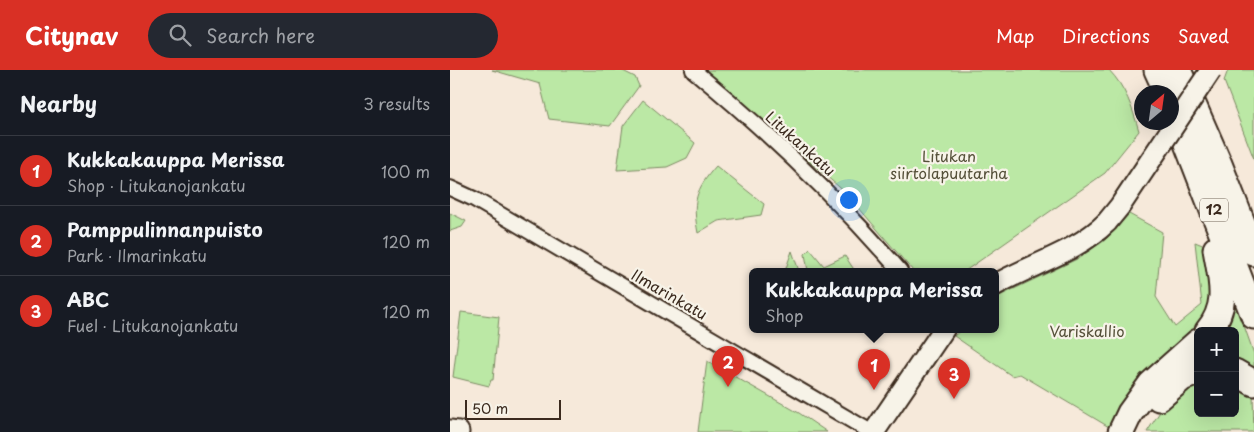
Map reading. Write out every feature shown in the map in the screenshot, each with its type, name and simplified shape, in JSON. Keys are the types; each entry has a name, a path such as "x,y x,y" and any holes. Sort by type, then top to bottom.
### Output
{"highway":[{"path":"1156,70 1163,85"},
{"name":"12","path":"1178,70 1249,237 1254,253"},
{"name":"12","path":"1179,122 1254,316"},
{"path":"1211,327 1220,312 1224,301 1216,251 1216,214"},
{"path":"1121,432 1130,413 1151,384 1194,346"},
{"path":"1138,432 1151,408 1162,394 1182,378 1194,374"},
{"path":"1239,375 1254,384"}],"main road":[{"path":"450,431 458,432"}],"street":[{"name":"Litukankatu","path":"693,70 811,174 845,208 897,268"},
{"path":"999,283 1024,269 1076,246 1096,233 1107,222 1120,206 1211,70"},
{"name":"Ilmarinkatu","path":"450,188 474,199 873,432"},
{"path":"873,432 941,333"}],"green space":[{"path":"492,70 621,70 635,77 639,86 610,126 549,119 540,84"},
{"name":"Litukan siirtolapuutarha","path":"703,70 1109,70 1128,98 1134,114 1134,130 1139,131 1105,173 969,268 910,268 846,193"},
{"path":"1228,70 1254,70 1254,159 1224,81"},
{"path":"643,100 695,143 687,158 667,167 617,170 623,126"},
{"path":"716,166 764,204 761,215 718,221 698,233 695,213 697,197 703,182"},
{"path":"450,213 466,221 462,227 450,231"},
{"name":"Variskallio","path":"1129,214 1162,232 1156,297 1175,327 1202,305 1195,242 1205,246 1212,303 1189,337 1134,385 1109,427 1020,374 1012,376 954,336 957,333 999,333 999,296 1079,258 1105,240"},
{"path":"810,249 824,266 845,256 853,268 807,268 805,254"},
{"path":"792,251 798,268 786,268"},
{"path":"1236,303 1254,354 1254,373 1239,367 1239,327 1220,327"},
{"path":"461,312 499,317 493,380 491,380 489,386 453,377"},
{"path":"707,361 799,413 827,432 698,432"},
{"path":"1194,383 1194,417 1239,417 1239,385 1253,394 1254,432 1147,432 1170,396"}],"place":[{"name":"Pamppulinnanpuisto","path":"728,387"},
{"name":"Kukkakauppa Merissa","path":"874,390"},
{"name":"ABC","path":"954,399"}]}
